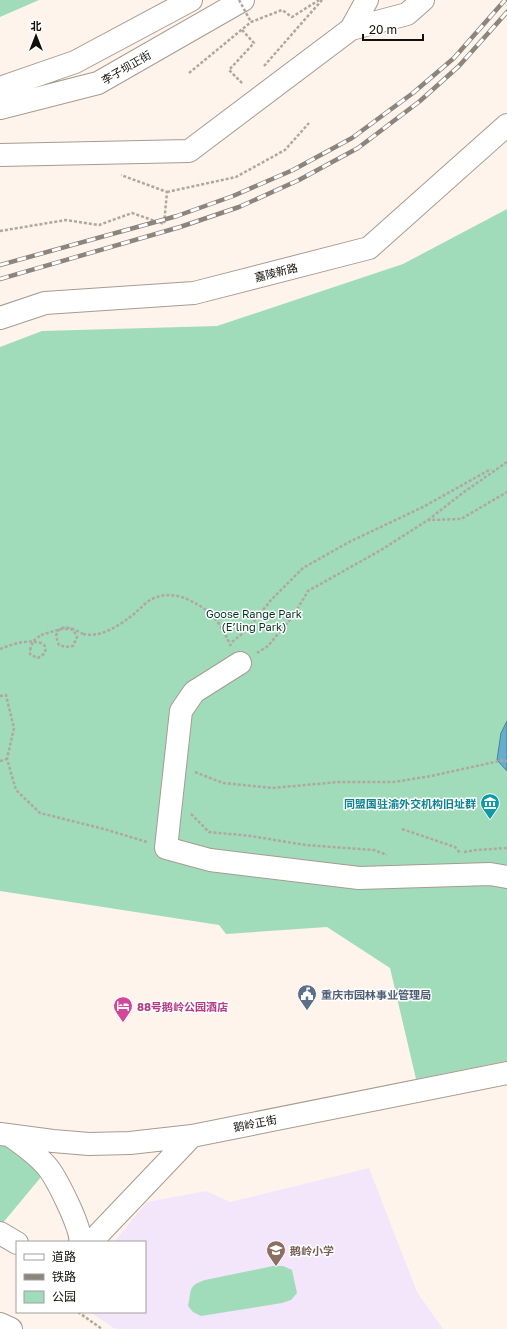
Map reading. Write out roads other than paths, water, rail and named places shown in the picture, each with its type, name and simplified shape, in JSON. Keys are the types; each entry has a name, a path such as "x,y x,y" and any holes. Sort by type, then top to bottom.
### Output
{"street":[{"path":"0,88 75,62 191,0"},
{"name":"李子坝正街","path":"0,108 98,83 243,0"},
{"path":"351,29 367,0"},
{"path":"0,156 189,151 351,29 407,14 423,0"},
{"name":"嘉陵新路","path":"0,318 45,303 194,292 369,248 507,125"},
{"path":"235,654 194,692 181,711 166,848 210,860 359,878 490,874 507,877"},
{"name":"鹅岭正街","path":"5,1135 89,1144 130,1143 192,1136 507,1073"},
{"path":"5,1135 33,1153 49,1169 76,1221 81,1238 80,1241"},
{"path":"92,1241 192,1136"},
{"path":"0,1233 16,1242"},
{"path":"0,1324 11,1329"}],"water":[{"path":"507,721 507,771 497,760 501,733"}],"railway":[{"path":"0,265 177,216 233,196 293,170 352,138 413,93 454,58 505,0"},
{"path":"0,279 180,227 239,207 299,180 358,148 420,101 459,66 507,12"}],"place":[{"name":"同盟国驻渝外交机构旧址群","path":"490,820"},
{"name":"重庆市园林事业管理局","path":"307,1011"},
{"name":"88号鹅岭公园酒店","path":"123,1023"},
{"name":"鹅岭小学","path":"276,1267"}],"park label":[{"name":"Goose Range Park (E’ling Park)","path":"254,619"}]}
